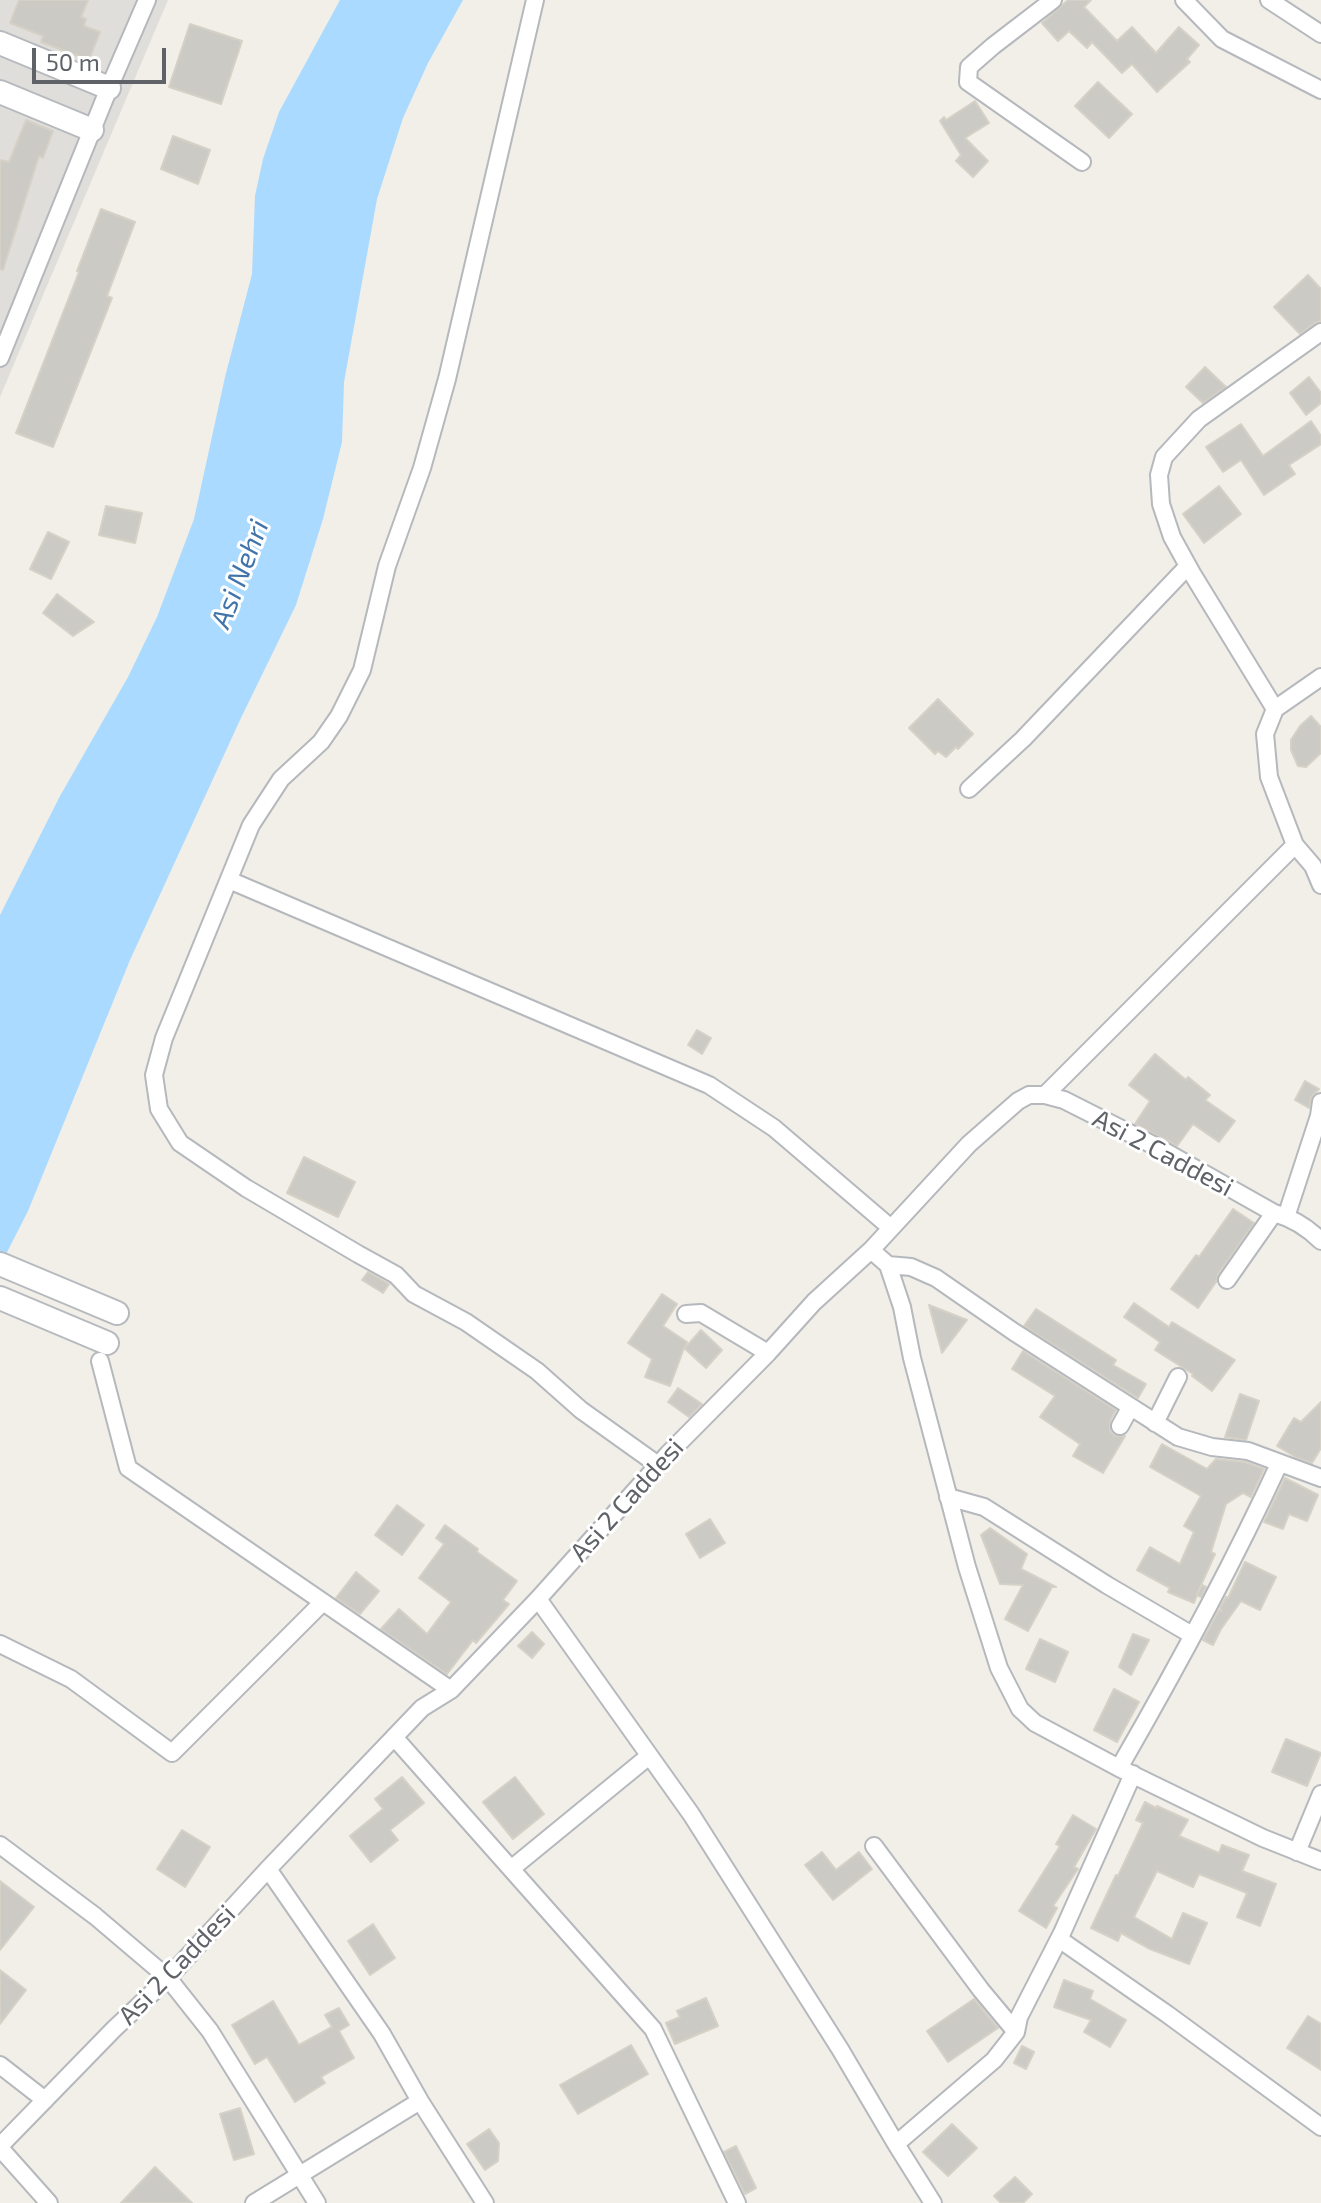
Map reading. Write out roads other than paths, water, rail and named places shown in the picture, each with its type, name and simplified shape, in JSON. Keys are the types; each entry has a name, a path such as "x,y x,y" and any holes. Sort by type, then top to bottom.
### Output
{"street":[{"path":"0,358 147,0"},
{"path":"535,0 447,379 422,468 387,566 362,670 339,716 321,742 281,779 251,825 164,1038 154,1075 159,1109 180,1143 246,1188 396,1275 414,1294 466,1322 537,1371 581,1410 658,1465"},
{"path":"1053,0 969,67 968,82 1082,162"},
{"path":"1184,0 1222,39 1321,90"},
{"path":"1269,0 1321,34"},
{"path":"0,43 109,88"},
{"path":"0,92 92,130"},
{"path":"1275,709 1172,537 1161,504 1159,475 1164,457 1199,419 1321,332"},
{"path":"969,789 1023,739 1188,566"},
{"path":"1321,677 1275,709 1265,734 1269,777 1295,845 1313,866 1321,885"},
{"path":"1045,1095 1295,845"},
{"path":"229,880 709,1085 774,1128 891,1228"},
{"name":"Asi 2 Caddesi","path":"0,2147 168,1978 422,1708 451,1690 538,1599 658,1465 814,1302 871,1250 969,1144 1018,1101 1029,1095 1064,1100 1312,1232 1321,1241"},
{"path":"1227,1280 1280,1215 1319,1116 1321,1102"},
{"path":"871,1250 888,1265 902,1307 912,1358 967,1567 999,1668 1020,1709 1035,1723 1126,1771 1263,1838 1321,1861"},
{"path":"0,1264 117,1313"},
{"path":"888,1265 911,1267 936,1278 1178,1437 1212,1447 1248,1451 1321,1478"},
{"path":"0,1298 104,1352 128,1468 451,1690"},
{"path":"686,1314 701,1313 768,1353"},
{"path":"1155,1423 1178,1377"},
{"path":"1120,1426 1130,1408"},
{"path":"896,2144 994,2060 1016,2032 1019,2017 1059,1939 1126,1771 1192,1635 1247,1534 1279,1464"},
{"path":"948,1497 984,1507 1192,1635"},
{"path":"538,1599 700,1827 933,2203"},
{"path":"0,1644 71,1679 172,1753 323,1602"},
{"path":"394,1737 653,2029 737,2203"},
{"path":"511,1869 649,1756"},
{"path":"1297,1852 1321,1794"},
{"path":"0,1845 95,1916 168,1978 210,2031 317,2203"},
{"path":"874,1846 1016,2032"},
{"path":"268,1869 382,2034 420,2101 485,2203"},
{"path":"1059,1939 1319,2121"},
{"path":"0,2065 45,2100"},
{"path":"254,2203 420,2101"},
{"path":"0,2147 49,2203"}],"water":[{"name":"Asi Nehri","path":"340,0 463,0 428,63 403,118 377,199 344,382 342,442 323,519 296,605 130,960 28,1211 0,1266 0,915 60,796 128,677 157,617 194,519 225,377 252,274 255,196 263,159 279,112"}]}
